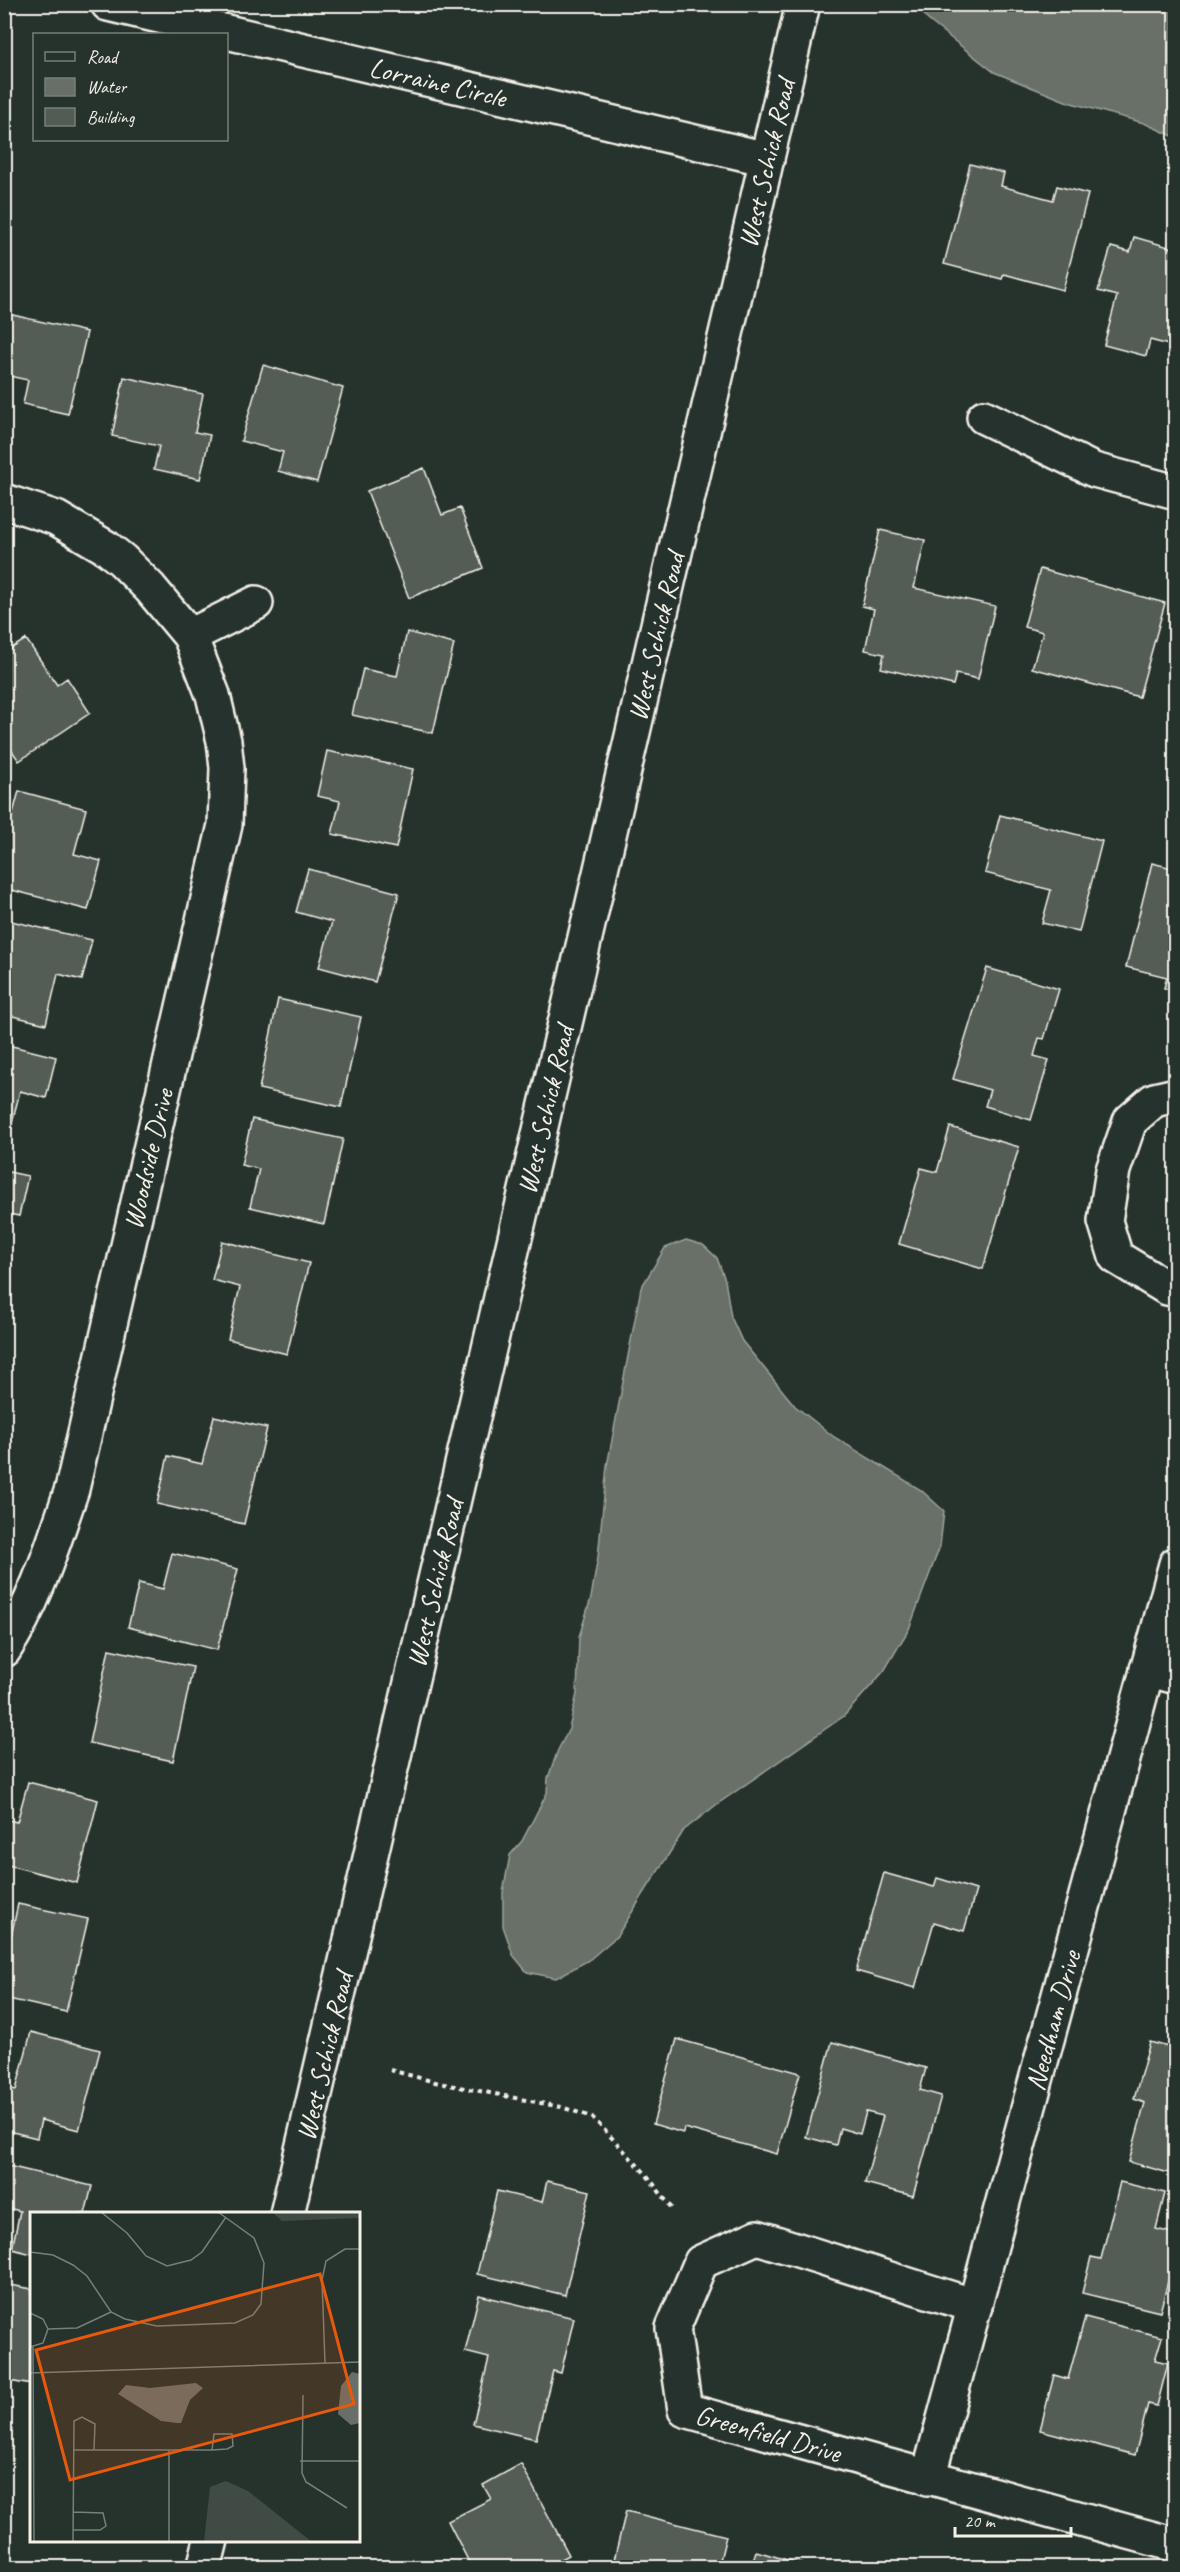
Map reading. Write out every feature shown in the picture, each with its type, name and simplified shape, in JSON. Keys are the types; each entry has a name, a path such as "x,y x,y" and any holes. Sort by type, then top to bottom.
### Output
{"street":[{"name":"Lorraine Circle","path":"108,4 767,159"},
{"name":"West Schick Road","path":"287,2212 803,4"},
{"path":"984,417 1094,470 1176,492"},
{"name":"Woodside Drive","path":"4,501 56,519 107,548 150,588 194,647 213,695 224,741 227,768 225,825 72,1489 43,1573 18,1630 4,1650"},
{"path":"194,647 256,603"},
{"path":"1176,1095 1154,1100 1130,1120 1113,1170 1104,1221 1116,1257 1167,1288 1176,1289"},
{"name":"Needham Drive","path":"928,2478 975,2306 1161,1673 1176,1564"},
{"name":"Greenfield Drive","path":"975,2306 757,2237 701,2262 672,2328 685,2410 1176,2545"},
{"path":"204,2568 211,2542"}],"path":[{"path":"390,2070 439,2083 561,2107 592,2117 646,2175 673,2210"}],"water":[{"path":"917,5 1175,5 1175,137 1144,123 1068,102 994,72 928,20"},
{"path":"686,1240 703,1245 717,1258 725,1280 731,1317 742,1341 795,1406 834,1437 921,1490 944,1511 940,1546 909,1629 884,1671 844,1716 684,1830 617,1936 589,1960 556,1978 527,1972 513,1955 503,1926 503,1892 510,1855 522,1841 547,1793 548,1778 558,1750 569,1729 577,1694 579,1637 591,1598 598,1557 607,1466 641,1288 665,1248"}],"building":[{"path":"970,164 1004,173 1001,186 1053,200 1057,186 1088,194 1063,290 1004,274 1002,279 944,264"},
{"path":"1134,237 1176,249 1176,347 1150,340 1146,356 1104,345 1117,296 1098,291 1111,247 1130,252"},
{"path":"4,313 87,332 68,414 23,404 28,380 4,375"},
{"path":"263,365 343,388 317,482 278,471 283,452 241,441"},
{"path":"124,377 203,394 195,432 210,435 200,479 154,469 159,446 112,436"},
{"path":"424,468 442,515 460,508 483,568 409,598 367,491"},
{"path":"880,530 925,540 914,588 995,606 978,679 956,674 953,685 881,668 884,654 865,650 874,609 862,606"},
{"path":"1040,569 1165,603 1139,697 1032,668 1043,632 1024,627"},
{"path":"407,632 454,644 433,733 352,715 363,669 397,676"},
{"path":"26,639 57,685 67,678 90,713 19,761 4,739 4,653"},
{"path":"327,751 413,769 396,848 332,834 340,801 317,796"},
{"path":"19,791 86,809 74,854 101,861 88,910 4,888 4,846"},
{"path":"1000,815 1102,841 1079,932 1042,923 1051,890 985,873"},
{"path":"1152,863 1176,869 1176,991 1164,988 1167,977 1126,967"},
{"path":"308,869 399,893 375,982 319,967 332,922 296,912"},
{"path":"7,920 92,940 82,980 58,974 46,1024 4,1014 4,931"},
{"path":"987,968 1059,989 1044,1039 1039,1038 1034,1056 1049,1060 1031,1120 985,1106 990,1090 953,1079"},
{"path":"278,999 361,1017 341,1107 259,1089"},
{"path":"4,1044 56,1057 46,1098 20,1091 7,1143 4,1142"},
{"path":"252,1119 343,1139 324,1224 250,1207 259,1169 241,1165"},
{"path":"950,1127 1019,1147 983,1269 899,1244 921,1168 937,1172"},
{"path":"4,1171 28,1176 19,1216 4,1213"},
{"path":"222,1241 309,1263 287,1354 228,1339 240,1287 212,1280"},
{"path":"214,1416 267,1428 244,1524 157,1504 168,1456 202,1464"},
{"path":"172,1553 238,1569 217,1650 128,1627 139,1583 163,1589"},
{"path":"109,1649 193,1667 173,1761 89,1743"},
{"path":"28,1782 98,1800 77,1883 4,1864 4,1819 17,1822"},
{"path":"884,1873 934,1887 937,1878 976,1890 964,1931 934,1922 915,1988 856,1971"},
{"path":"18,1904 88,1919 66,2012 4,1998 4,1945 9,1946"},
{"path":"31,2032 100,2050 79,2130 41,2120 37,2138 4,2130 4,2088 16,2090"},
{"path":"677,2039 800,2073 777,2154 684,2128 683,2133 653,2124"},
{"path":"832,2042 926,2068 920,2090 941,2096 913,2196 865,2183 883,2116 866,2112 860,2134 840,2128 836,2145 806,2137"},
{"path":"1150,2042 1176,2049 1176,2175 1129,2162 1145,2103 1134,2099"},
{"path":"4,2165 92,2186 86,2212 30,2212 30,2254 12,2249 20,2211 4,2207"},
{"path":"547,2181 590,2191 565,2295 477,2274 497,2191 542,2202"},
{"path":"1120,2182 1165,2193 1156,2229 1176,2234 1176,2251 1160,2312 1082,2293 1091,2257 1101,2259"},
{"path":"4,2284 30,2289 30,2385 4,2380"},
{"path":"479,2295 574,2318 561,2373 553,2371 536,2439 473,2424 489,2358 465,2352"},
{"path":"1085,2317 1162,2337 1155,2360 1168,2363 1157,2406 1148,2404 1135,2455 1040,2430 1054,2375 1068,2379"},
{"path":"521,2464 569,2555 545,2568 472,2568 448,2521 491,2499 483,2485"},
{"path":"626,2511 726,2536 718,2568 612,2568"},
{"path":"756,2551 815,2568 751,2568"}]}
